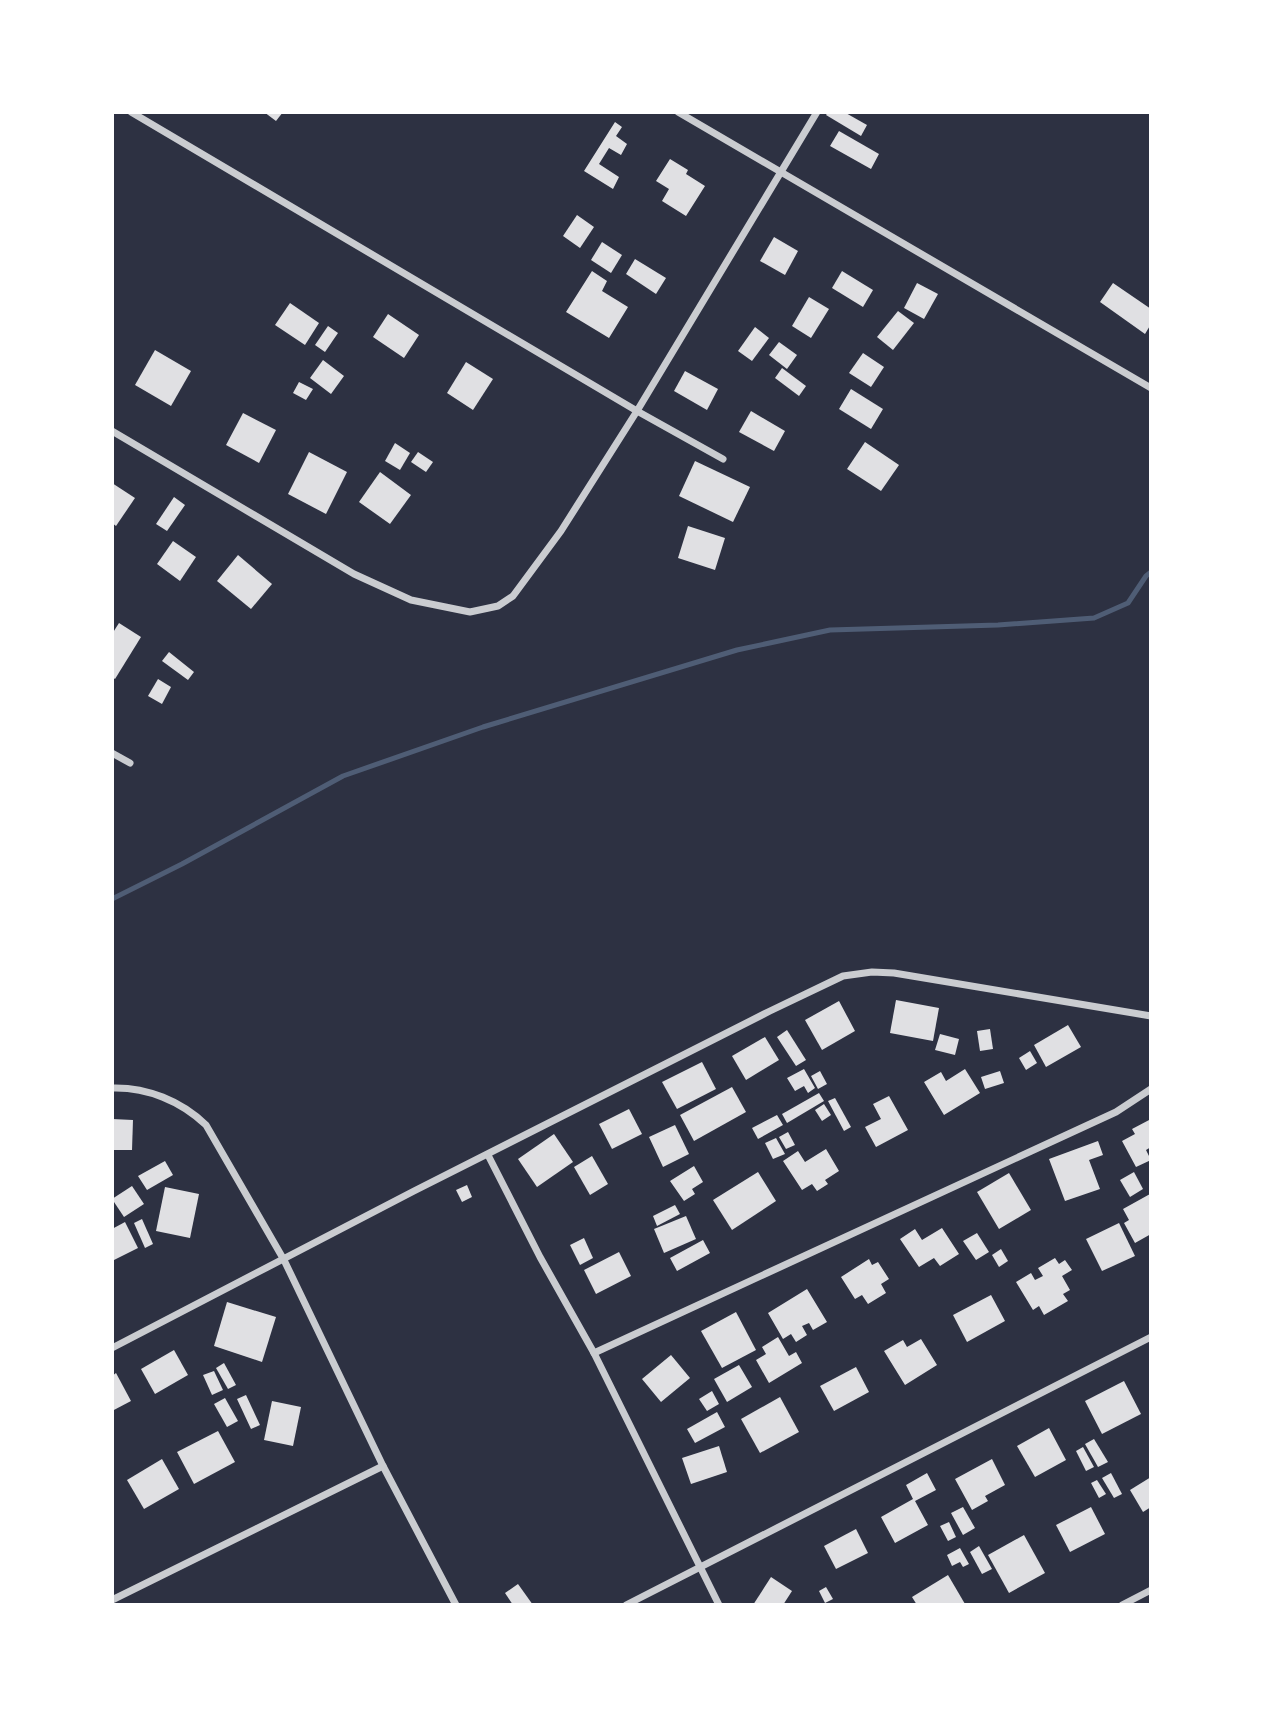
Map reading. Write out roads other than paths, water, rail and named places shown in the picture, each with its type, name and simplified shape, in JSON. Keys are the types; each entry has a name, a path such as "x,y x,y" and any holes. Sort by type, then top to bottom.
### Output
{"street":[{"path":"131,112 723,459"},
{"path":"678,112 1151,388"},
{"path":"112,431 355,574 411,600 470,612 498,606 513,596 561,531 637,411 817,112"},
{"path":"112,753 130,763"},
{"path":"112,1348 690,1050 843,976 872,972 894,973 1151,1016"},
{"path":"112,1088 162,1096 183,1107 206,1125 284,1260 383,1466 456,1605"},
{"path":"594,1353 1116,1112 1151,1089"},
{"path":"488,1155 540,1257 594,1353 719,1605"},
{"path":"626,1605 1151,1337"},
{"path":"112,1600 383,1466"},
{"path":"1122,1605 1151,1590"}],"waterway":[{"path":"112,899 343,776 483,727 737,650 830,630 998,625 1094,618 1128,603 1151,572"}]}
